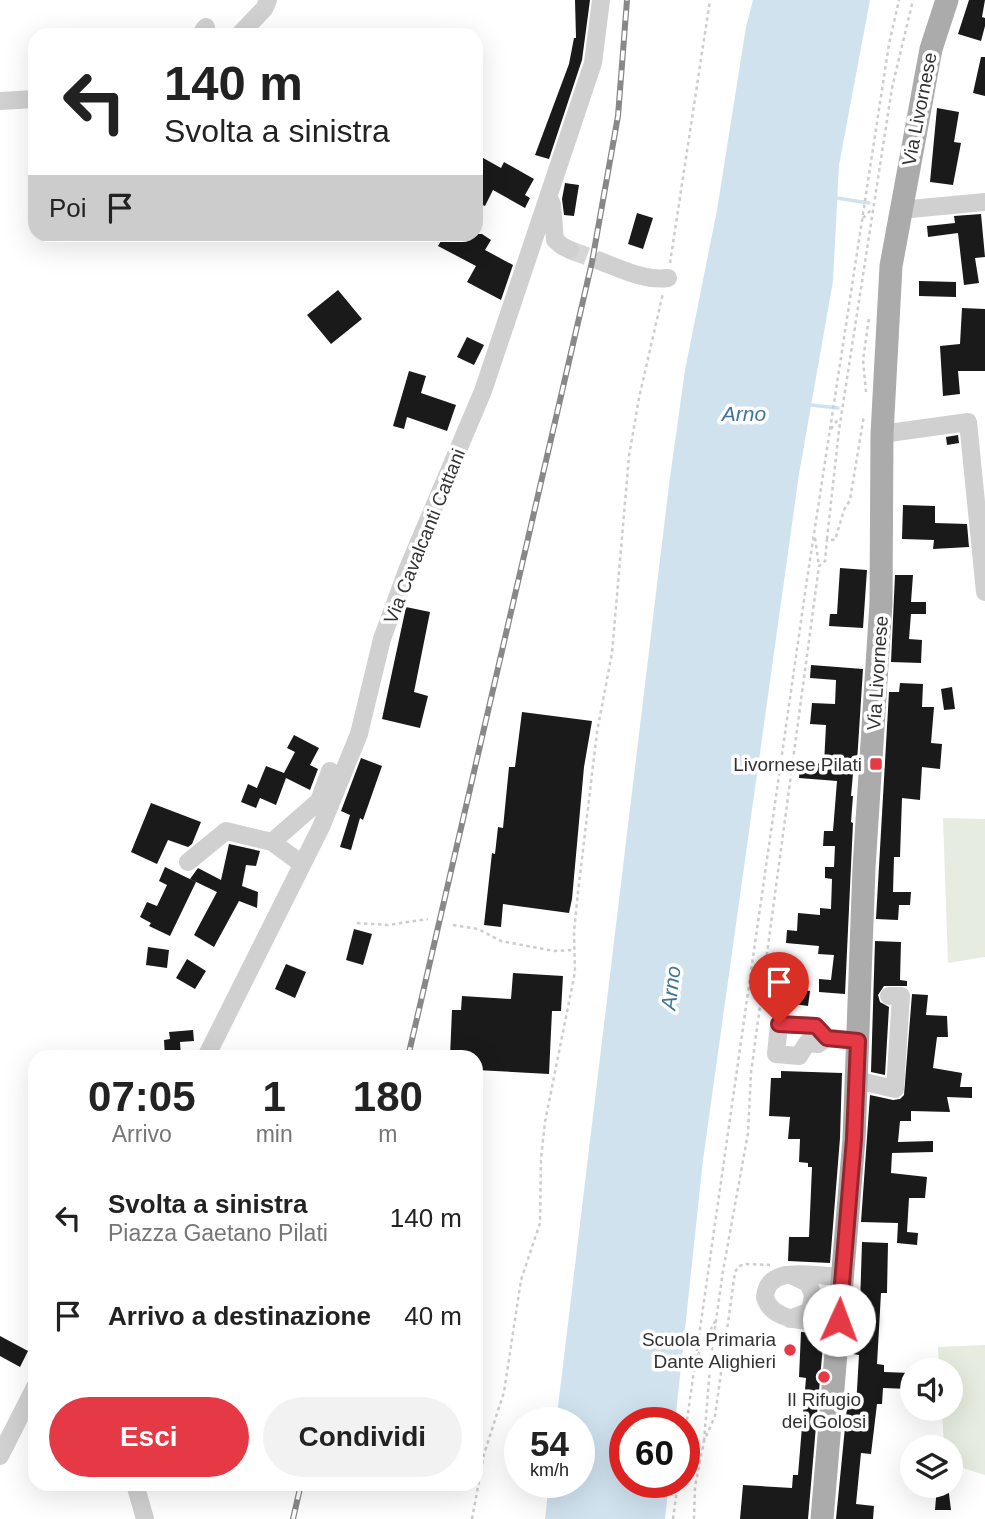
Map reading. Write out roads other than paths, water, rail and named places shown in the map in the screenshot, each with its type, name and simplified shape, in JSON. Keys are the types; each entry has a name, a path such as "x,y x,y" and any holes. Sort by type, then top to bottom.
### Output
{"main road":[{"name":"Via Livornese","path":"822,1519 854,1139 856,1080 869,1041 864,868 881,603 882,434 891,266 931,49 947,0"}],"street":[{"path":"246,28 264,9 268,0"},
{"path":"260,28 278,0"},
{"name":"Via Cavalcanti Cattani","path":"209,1050 321,827 359,734 382,639 408,568 484,391 593,63 601,0"},
{"path":"0,101 28,99"},
{"path":"548,194 552,205 555,240 570,250"},
{"path":"900,210 985,202"},
{"path":"600,261 643,276 668,278"},
{"path":"882,434 968,422 985,592"},
{"path":"272,842 319,802 330,771"},
{"path":"188,862 226,831 272,842 302,864"},
{"path":"856,1080 895,1088 901,996 889,996"},
{"path":"827,1038 899,1041"},
{"path":"839,1320 790,1319 776,1315 766,1304 765,1297 770,1282 786,1275 841,1276"},
{"path":"786,1275 798,1277 808,1283 813,1295 808,1312 790,1319"},
{"path":"0,1455 28,1401"},
{"path":"137,1491 145,1519"}],"water":[{"name":"Arno","path":"753,0 870,0 839,165 833,281 799,474 703,1160 677,1407 609,1407 609,1498 667,1498 665,1519 545,1519 547,1498 595,1498 595,1407 558,1407 669,485 685,370 717,210 746,27"}],"waterway":[{"path":"837,198 869,203"},
{"path":"811,405 838,408"}],"tunnel":[{"path":"570,250 600,261"}],"railway":[{"path":"410,1050 592,262 618,116 627,0"},
{"path":"293,1519 299,1491"}],"place":[{"name":"Livornese Pilati","path":"876,764"},
{"name":"Scuola Primaria Dante Alighieri","path":"790,1350"},
{"name":"Il Rifugio dei Golosi","path":"824,1377"}]}
